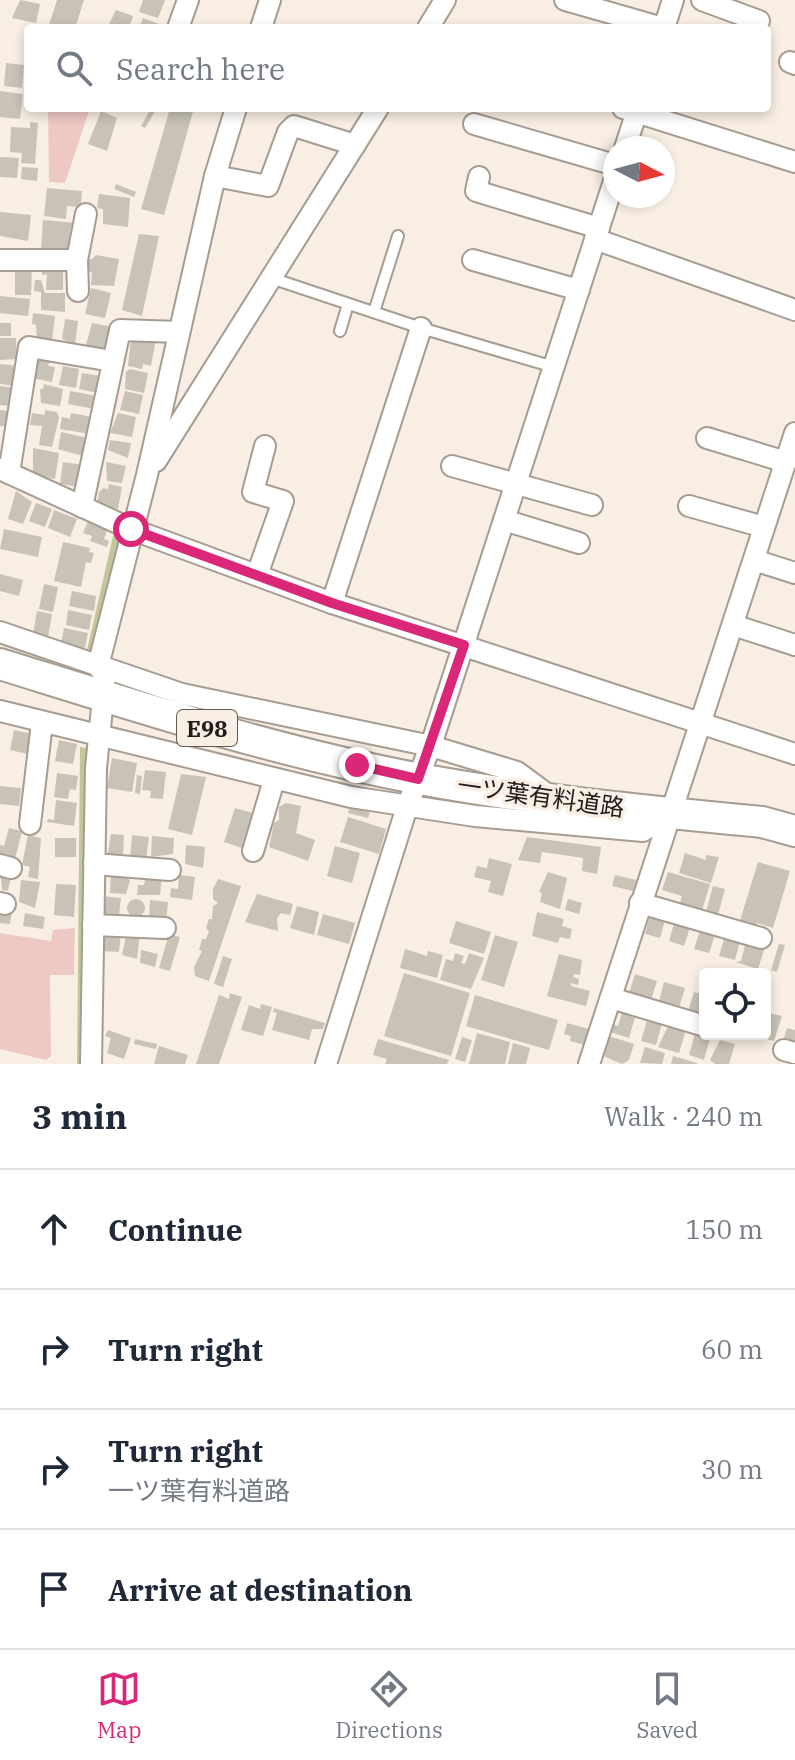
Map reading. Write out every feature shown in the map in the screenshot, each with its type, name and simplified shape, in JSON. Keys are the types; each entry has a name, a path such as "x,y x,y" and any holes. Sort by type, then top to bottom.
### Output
{"main road":[{"name":"一ツ葉有料道路","path":"0,664 198,725 418,779 554,799 762,822"},
{"path":"762,822 795,819"},
{"path":"762,822 795,831"}],"street":[{"path":"179,24 188,0"},
{"path":"263,24 270,0"},
{"path":"430,24 445,0"},
{"path":"565,0 650,24"},
{"path":"665,24 673,0"},
{"path":"702,0 759,21"},
{"path":"102,671 131,529 147,475 215,176 235,112"},
{"path":"147,475 376,112"},
{"path":"627,136 631,112"},
{"path":"641,112 795,162"},
{"path":"474,124 603,162"},
{"path":"215,176 268,186 288,132 294,126 355,145"},
{"path":"475,191 795,310"},
{"path":"326,1064 407,807 431,746 605,208"},
{"path":"78,291 77,260 86,214"},
{"path":"0,260 77,260"},
{"path":"473,260 579,290"},
{"path":"332,603 421,328"},
{"path":"82,507 120,330 179,332"},
{"path":"112,361 29,347 4,471 131,529 332,603 795,754"},
{"path":"590,1064 764,527 785,498 786,462 795,433"},
{"path":"707,438 786,462"},
{"path":"257,575 283,501 253,492 265,446"},
{"path":"452,466 592,505"},
{"path":"689,506 764,527"},
{"path":"504,520 579,543"},
{"path":"754,560 795,573"},
{"path":"733,625 795,645"},
{"path":"0,632 102,671 182,694 431,746 517,772 554,799"},
{"path":"91,1064 94,864 98,738 102,708"},
{"path":"0,711 274,780 407,807 643,831 669,813"},
{"path":"30,824 42,723"},
{"path":"253,851 274,780"},
{"path":"94,864 170,870"},
{"path":"640,903 761,938"},
{"path":"93,925 165,928"},
{"path":"611,998 699,1024"}],"lane":[{"path":"374,312 398,236"},
{"path":"271,278 421,328 554,367"},
{"path":"340,331 348,304"}],"shaded area":[{"path":"48,112 89,112 65,183 49,182"},
{"path":"114,532 122,535 96,653 87,650"},
{"path":"80,747 88,748 86,1064 77,1064"},
{"path":"75,928 74,975 50,975 51,1056 46,1060 0,1049 0,933 51,941 53,930"}],"building":[{"path":"20,0 40,4 36,23 12,18"},
{"path":"57,0 84,0 76,24 49,24"},
{"path":"143,0 165,0 158,18 139,12"},
{"path":"116,10 133,16 130,24 109,24"},
{"path":"143,18 159,24 141,24"},
{"path":"6,63 24,65 22,88 4,86"},
{"path":"0,91 23,94 20,119 0,117"},
{"path":"101,112 117,118 107,151 88,144"},
{"path":"149,112 155,112 145,128 141,126"},
{"path":"169,112 193,112 164,215 141,209"},
{"path":"30,122 38,123 35,164 21,163 22,153 10,152 11,127 30,128"},
{"path":"0,157 19,158 17,178 0,177"},
{"path":"22,167 38,168 37,181 21,179"},
{"path":"116,184 136,192 134,197 114,189"},
{"path":"47,188 82,191 81,207 67,206 66,219 44,216"},
{"path":"99,194 130,198 128,227 103,224 103,209 97,208"},
{"path":"0,212 31,215 28,241 0,236"},
{"path":"43,220 77,223 77,227 71,226 68,252 41,250"},
{"path":"139,234 159,236 142,316 122,310"},
{"path":"96,255 119,259 114,286 91,285 92,272 83,271 84,259 92,259"},
{"path":"42,265 63,265 63,290 46,290 47,274 42,275"},
{"path":"15,267 32,267 31,295 15,295"},
{"path":"35,280 41,280 45,293 65,293 65,312 41,310 41,292 34,291"},
{"path":"91,288 111,293 105,318 85,314"},
{"path":"0,296 30,299 28,316 0,313"},
{"path":"33,313 55,316 52,340 37,340 36,325 32,324"},
{"path":"65,319 78,321 75,345 62,339"},
{"path":"0,323 11,323 11,336 0,336"},
{"path":"92,323 113,327 105,352 85,349"},
{"path":"0,338 16,338 17,359 0,360"},
{"path":"131,338 156,339 151,366 143,364 142,369 128,366"},
{"path":"37,356 50,359 48,366 55,367 52,382 32,378"},
{"path":"0,364 18,366 16,386 0,384"},
{"path":"63,366 79,369 76,388 59,385"},
{"path":"130,369 148,373 144,393 125,389 126,372"},
{"path":"82,373 101,376 98,393 79,389"},
{"path":"44,384 63,389 60,406 41,403 40,389"},
{"path":"0,386 17,388 12,406 0,405"},
{"path":"70,391 97,396 95,409 68,404"},
{"path":"125,391 143,395 139,414 120,410"},
{"path":"0,410 10,411 9,427 0,426"},
{"path":"45,410 57,412 59,418 52,447 39,445 42,426 30,425 32,413 45,415"},
{"path":"71,413 93,417 90,434 60,429 62,417 70,419"},
{"path":"118,413 136,417 132,437 110,433"},
{"path":"61,432 88,438 83,456 58,449"},
{"path":"110,440 131,443 128,458 108,450"},
{"path":"33,448 59,453 55,479 33,475"},
{"path":"63,462 84,465 79,487 60,484"},
{"path":"106,462 126,466 122,483 107,481"},
{"path":"109,484 122,487 118,509 97,505 99,492 103,488 108,489"},
{"path":"16,491 32,502 23,524 8,519"},
{"path":"36,503 52,509 45,527 29,521"},
{"path":"54,510 77,519 70,537 48,528"},
{"path":"88,521 108,528 104,539 109,541 107,547 90,541 92,536 83,533"},
{"path":"4,529 42,537 38,557 0,549"},
{"path":"63,542 90,548 89,552 94,553 91,563 86,562 81,587 54,581"},
{"path":"0,574 23,580 19,596 0,591"},
{"path":"44,584 58,587 53,612 39,609"},
{"path":"72,591 96,596 94,611 69,606"},
{"path":"68,610 92,615 89,630 66,625"},
{"path":"37,611 52,614 48,637 33,634"},
{"path":"64,628 88,633 85,648 61,644"},
{"path":"14,730 32,734 28,754 10,750"},
{"path":"59,740 77,744 73,764 55,761"},
{"path":"112,758 137,763 132,792 107,788"},
{"path":"145,770 166,772 163,799 150,798 151,791 142,790"},
{"path":"57,773 78,776 76,790 70,789 68,799 54,797"},
{"path":"181,774 206,777 192,835 168,829"},
{"path":"137,775 142,776 140,794 135,793"},
{"path":"0,786 21,788 19,806 0,804"},
{"path":"56,800 77,803 74,826 47,822 48,819 54,820"},
{"path":"286,803 301,806 296,833 315,840 308,861 269,847 274,823 279,820 279,807"},
{"path":"350,807 370,812 368,818 348,813"},
{"path":"235,808 256,814 245,849 224,842"},
{"path":"348,817 386,829 379,854 340,842"},
{"path":"9,828 22,831 15,859 0,858 0,845 4,846"},
{"path":"111,834 124,835 123,859 107,859"},
{"path":"28,835 41,838 38,879 28,877 30,867 22,865"},
{"path":"132,835 149,837 146,860 130,858"},
{"path":"152,836 174,838 173,854 151,857"},
{"path":"527,837 601,847 597,874 582,871 583,858 542,852 540,863 518,860"},
{"path":"55,838 76,838 76,857 55,857"},
{"path":"186,845 205,847 203,868 185,864"},
{"path":"335,846 360,853 352,883 327,876"},
{"path":"685,853 706,860 706,855 719,857 711,883 679,873"},
{"path":"489,858 512,864 503,896 488,892 491,881 474,877 477,866 487,868"},
{"path":"758,862 790,871 773,928 757,923 755,929 739,924"},
{"path":"548,872 567,878 560,909 540,902 542,893 539,892"},
{"path":"668,872 710,884 701,914 686,909 688,905 680,903 682,896 662,890"},
{"path":"0,873 11,876 8,891 4,890 3,894"},
{"path":"111,873 127,877 130,881 126,894 110,893"},
{"path":"162,875 160,895 137,895 138,885 144,885 145,877"},
{"path":"179,875 195,877 192,900 170,897 171,888 178,889"},
{"path":"615,875 636,880 633,891 612,886"},
{"path":"218,879 241,886 209,981 195,976 194,967 202,951 199,950 202,939 206,939 209,932 206,928 209,919 212,919 213,906 218,903 213,899 213,889"},
{"path":"21,880 40,882 35,908 19,902"},
{"path":"56,884 76,885 74,917 54,915"},
{"path":"713,886 725,889 717,918 705,915"},
{"path":"257,894 293,904 290,915 281,913 277,918 278,931 245,922"},
{"path":"101,896 121,898 119,916 103,914"},
{"path":"136,899 145,908 136,917 127,908"},
{"path":"568,899 582,903 579,914 565,910"},
{"path":"150,900 168,902 166,921 149,921"},
{"path":"297,906 319,912 314,935 290,928"},
{"path":"0,909 12,911 10,924 0,923"},
{"path":"537,912 564,919 562,926 572,929 570,939 560,937 558,943 532,936"},
{"path":"25,913 45,917 43,929 23,926"},
{"path":"651,913 666,917 660,938 645,934"},
{"path":"323,914 355,923 349,944 317,935"},
{"path":"675,920 691,924 684,946 669,941"},
{"path":"456,921 491,932 484,954 449,943"},
{"path":"701,928 716,932 709,953 694,949"},
{"path":"103,931 121,932 119,952 101,951"},
{"path":"127,932 140,934 137,959 122,955"},
{"path":"169,934 180,937 170,971 159,968"},
{"path":"495,935 518,942 504,987 481,980"},
{"path":"725,936 741,938 735,960 719,956"},
{"path":"746,941 765,947 758,968 736,962 741,961"},
{"path":"779,944 785,945 777,972 771,970"},
{"path":"405,949 427,956 428,951 443,955 437,978 400,968"},
{"path":"141,950 158,954 155,967 140,963"},
{"path":"455,953 464,956 461,963 465,964 469,953 484,958 471,989 440,980 446,959 453,961"},
{"path":"559,954 582,960 580,975 574,974 573,977 579,979 578,985 571,983 571,986 590,991 586,1006 547,996"},
{"path":"223,956 232,959 223,987 214,984"},
{"path":"404,973 470,993 451,1056 384,1036"},
{"path":"635,974 657,981 650,1003 628,997"},
{"path":"664,982 685,988 679,1008 658,1005"},
{"path":"694,992 699,993 699,1018 687,1015"},
{"path":"230,993 242,997 219,1064 196,1064 219,995 229,999"},
{"path":"475,995 558,1020 549,1050 466,1026"},
{"path":"261,1004 272,1007 263,1036 241,1030 249,1005 260,1009"},
{"path":"274,1008 325,1023 323,1029 312,1029 309,1040 272,1030 277,1013 273,1012"},
{"path":"623,1010 636,1014 629,1038 610,1032 612,1024 618,1026"},
{"path":"771,1013 782,1016 774,1041 770,1040"},
{"path":"648,1017 662,1023 656,1045 641,1041"},
{"path":"670,1022 686,1030 679,1053 658,1047"},
{"path":"567,1023 589,1029 585,1045 570,1041 571,1036 564,1034"},
{"path":"787,1028 795,1030 795,1045 783,1041"},
{"path":"108,1030 131,1038 124,1059 107,1053 111,1038 105,1036"},
{"path":"696,1030 699,1031 699,1040 710,1040 704,1060 689,1055"},
{"path":"477,1033 510,1042 505,1064 469,1064"},
{"path":"609,1036 634,1044 629,1060 622,1064 603,1056"},
{"path":"462,1037 472,1040 465,1062 455,1059"},
{"path":"135,1039 157,1044 156,1049 134,1044"},
{"path":"378,1039 449,1060 447,1064 385,1064 387,1059 373,1055"},
{"path":"720,1040 735,1044 729,1064 715,1064 710,1060"},
{"path":"513,1043 530,1048 526,1064 508,1064"},
{"path":"159,1046 188,1055 185,1064 154,1064"},
{"path":"645,1047 665,1053 662,1064 640,1063"},
{"path":"673,1056 697,1063 697,1064 671,1064"}],"route":[{"path":"131,529 332,603 464,645 418,779 357,765"}]}
